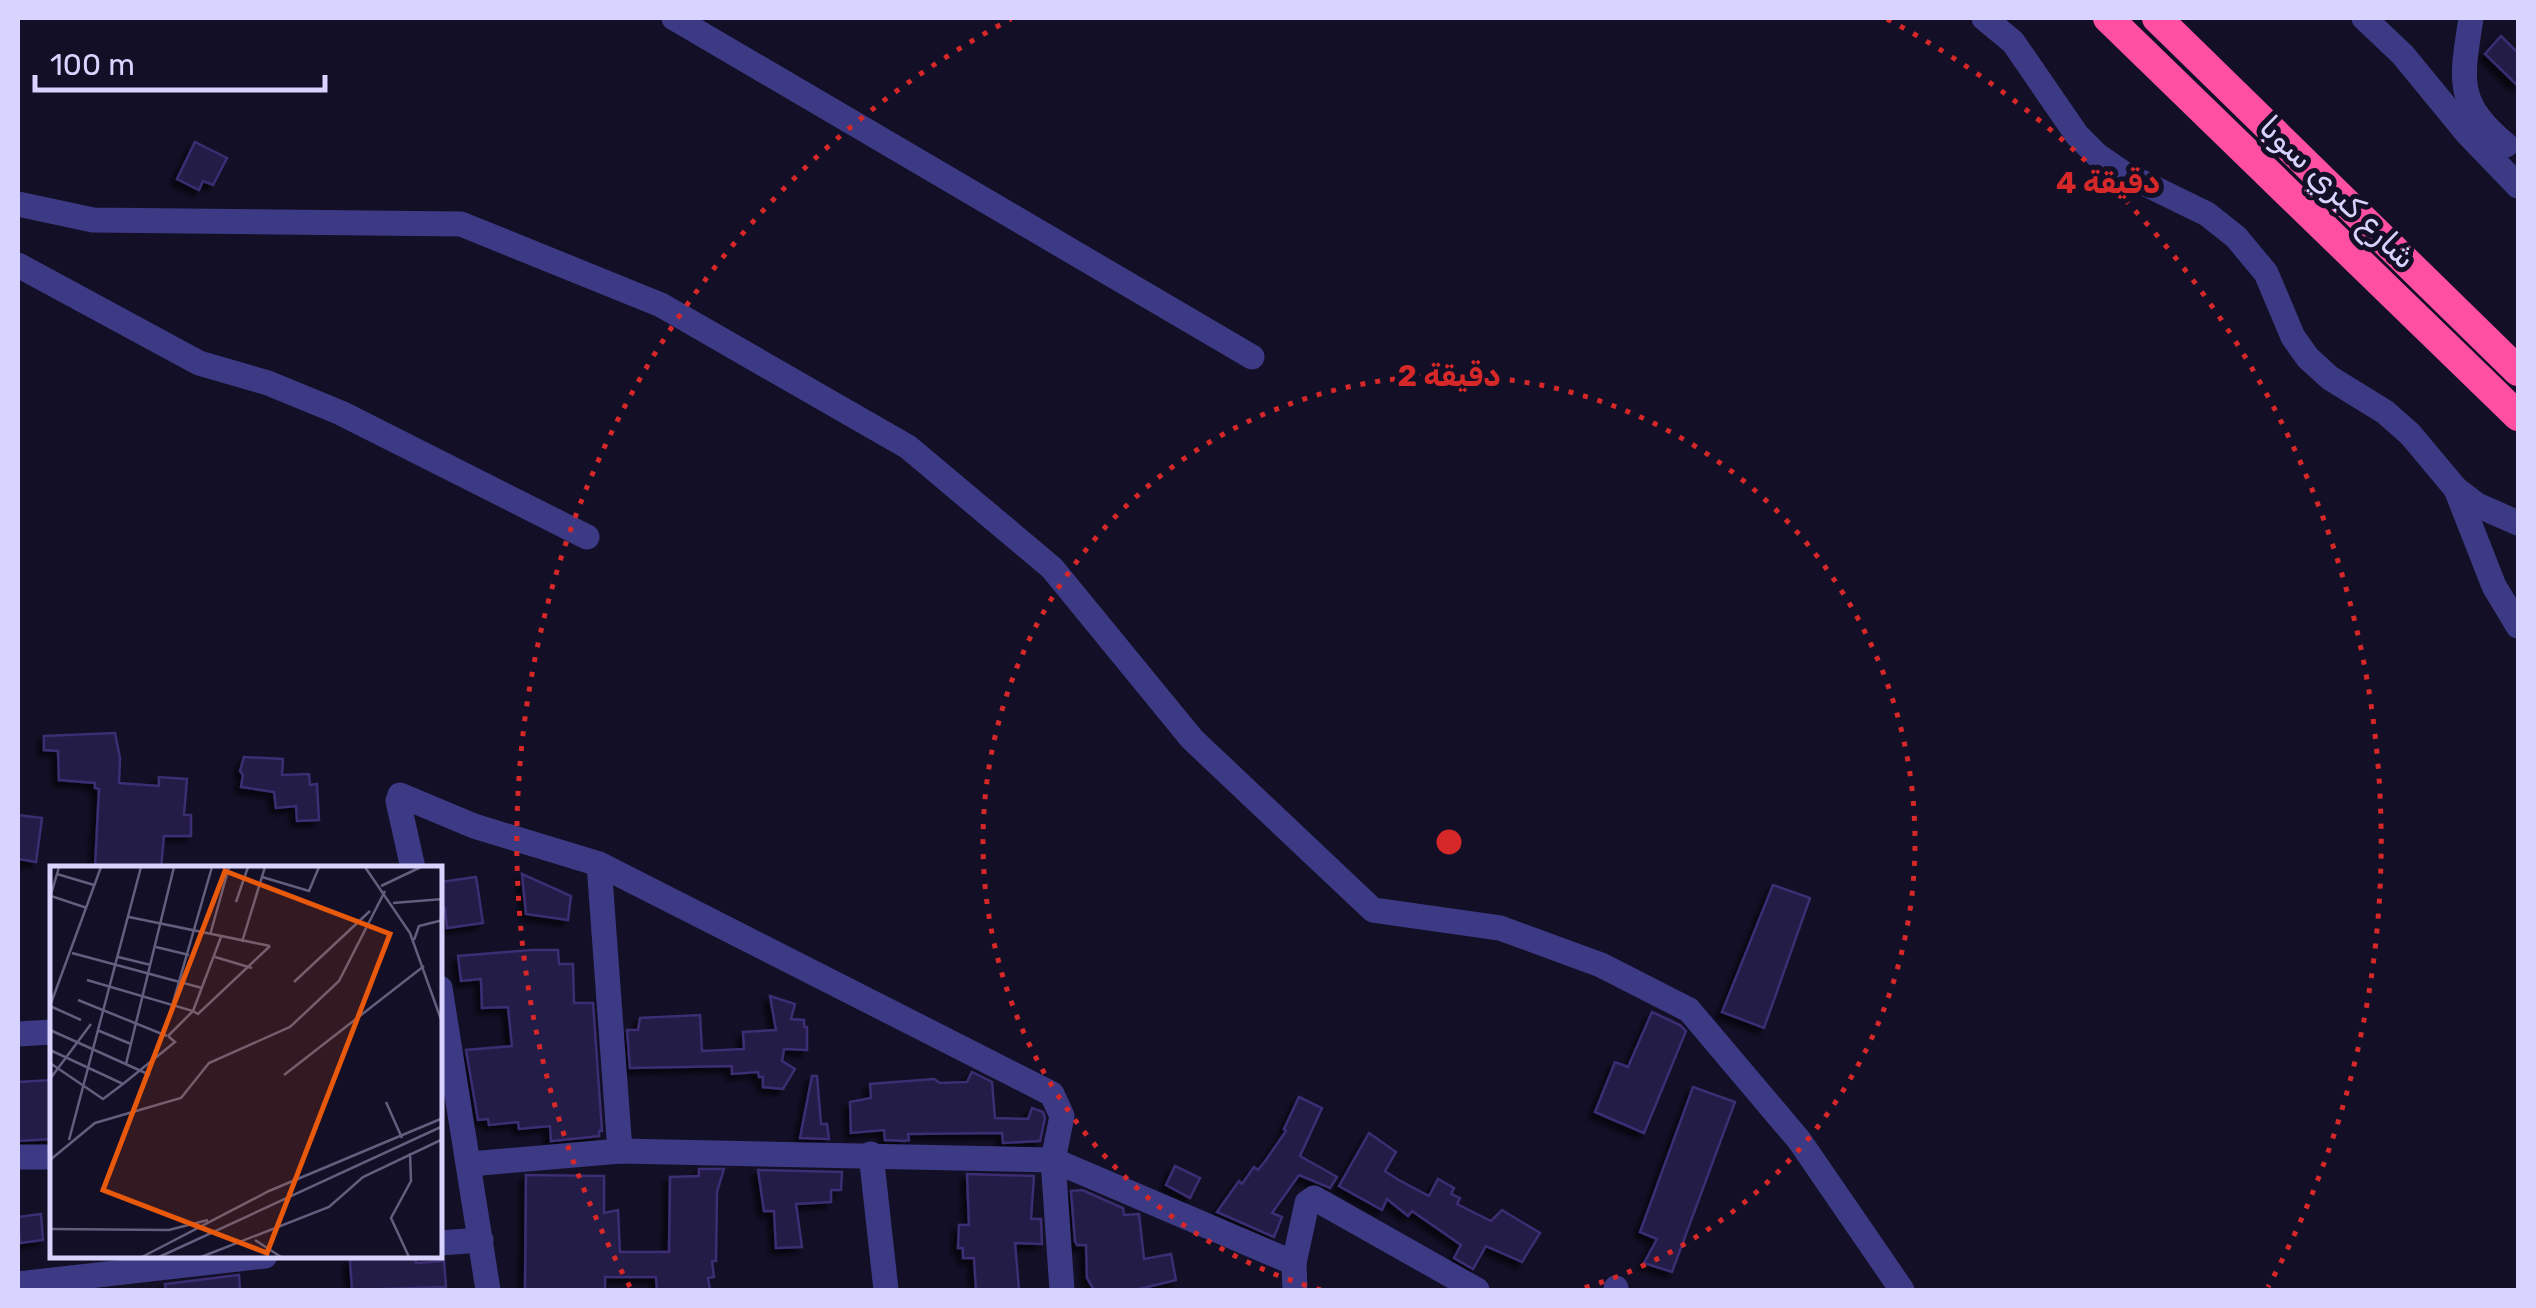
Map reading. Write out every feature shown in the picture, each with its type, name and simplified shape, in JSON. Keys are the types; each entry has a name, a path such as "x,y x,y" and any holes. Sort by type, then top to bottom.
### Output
{"highway":[{"name":"شارع كبري سوبا","path":"2108,18 2518,416"},
{"name":"شارع كبري سوبا","path":"2157,18 2518,372"}],"street":[{"path":"674,18 1252,357"},
{"path":"1984,18 2012,42 2077,135 2097,155 2122,173 2207,214 2236,237 2266,273 2293,337 2308,358 2410,434 2456,489 2477,505 2518,523"},
{"path":"2364,18 2402,54 2467,133 2506,144"},
{"path":"2471,18 2464,70 2466,99 2481,125 2506,144 2518,186"},
{"path":"18,204 93,220 461,224 661,305 908,447 1052,568 1192,739 1373,910 1500,928 1601,965 1689,1010 1799,1140 1902,1290"},
{"path":"18,265 199,362 268,383 342,413 587,537"},
{"path":"2456,489 2494,586 2518,626"},
{"path":"413,866 398,801 400,795 474,826 599,864 1052,1094 1062,1116 1052,1160 1062,1290"},
{"path":"599,864 620,1151"},
{"path":"442,1004 488,1290"},
{"path":"18,1034 50,1032"},
{"path":"470,1164 620,1151 1052,1160 1294,1263"},
{"path":"871,1154 886,1290"},
{"path":"18,1158 50,1157"},
{"path":"1295,1290 1294,1263 1307,1203 1314,1198 1476,1290"},
{"path":"442,1242 481,1240"},
{"path":"18,1284 247,1258"}],"building":[{"path":"2501,36 2518,53 2518,86 2485,54"},
{"path":"195,142 227,158 213,185 203,181 199,190 177,179"},
{"path":"115,733 119,783 159,786 159,777 187,779 184,815 191,815 191,836 164,836 161,866 95,866 99,789 95,783 59,780 58,751 44,750 44,736"},
{"path":"244,757 283,759 282,775 309,774 310,785 317,784 319,820 297,821 296,806 276,808 274,792 241,787"},
{"path":"18,815 42,818 36,862 18,859"},
{"path":"522,874 571,896 568,920 526,914"},
{"path":"476,877 483,923 447,928 442,882"},
{"path":"1773,885 1810,898 1764,1028 1722,1012"},
{"path":"558,950 559,964 573,964 574,1003 593,1003 602,1131 599,1136 551,1141 550,1126 519,1129 518,1122 489,1125 488,1119 478,1120 466,1050 512,1046 508,1007 482,1008 481,979 461,981 458,956"},
{"path":"770,996 795,1004 791,1019 804,1020 807,1027 807,1050 784,1049 782,1061 795,1069 783,1089 763,1087 763,1077 758,1072 732,1074 732,1066 630,1068 627,1030 638,1030 640,1018 700,1015 702,1051 744,1049 743,1032 776,1030"},
{"path":"1652,1012 1686,1031 1644,1133 1595,1112 1615,1062 1628,1067"},
{"path":"972,1072 992,1082 995,1118 1028,1119 1032,1108 1043,1112 1040,1141 1003,1143 1002,1133 908,1134 909,1140 905,1141 885,1140 884,1130 851,1133 850,1102 871,1098 870,1084 934,1079 940,1083 967,1082"},
{"path":"812,1076 817,1076 821,1124 827,1124 829,1139 800,1138"},
{"path":"50,1080 50,1139 18,1141 18,1082"},
{"path":"1693,1087 1735,1102 1672,1272 1644,1263 1657,1239 1640,1232"},
{"path":"1299,1097 1322,1108 1300,1156 1337,1177 1330,1188 1299,1175 1272,1213 1282,1217 1274,1237 1217,1212 1239,1181 1242,1184 1254,1167 1258,1170 1266,1160 1286,1131"},
{"path":"1369,1133 1396,1152 1385,1171 1397,1179 1429,1196 1438,1179 1454,1188 1451,1194 1460,1198 1457,1204 1491,1221 1502,1210 1540,1233 1522,1262 1486,1246 1473,1269 1454,1258 1461,1245 1412,1211 1408,1216 1387,1199 1382,1210 1339,1186"},
{"path":"1175,1166 1200,1178 1190,1198 1166,1185"},
{"path":"699,1169 724,1169 717,1192 716,1261 712,1261 714,1277 708,1278 710,1290 657,1290 656,1277 605,1277 605,1290 525,1290 526,1175 604,1176 604,1213 618,1210 620,1252 669,1252 670,1177 699,1176"},
{"path":"758,1170 842,1172 841,1190 831,1190 831,1202 796,1204 802,1247 776,1248 774,1211 764,1211"},
{"path":"967,1174 1034,1176 1031,1219 1041,1219 1042,1244 1015,1243 1019,1290 976,1290 974,1258 963,1258 963,1248 958,1248 959,1225 969,1225"},
{"path":"1082,1190 1123,1208 1124,1215 1139,1214 1144,1259 1171,1254 1176,1280 1135,1290 1094,1290 1087,1278 1086,1245 1077,1245 1075,1241 1071,1191"},
{"path":"41,1214 43,1240 20,1243 18,1217"},
{"path":"350,1260 444,1261 446,1287 352,1290"},
{"path":"239,1275 240,1290 166,1290 165,1284"}]}
